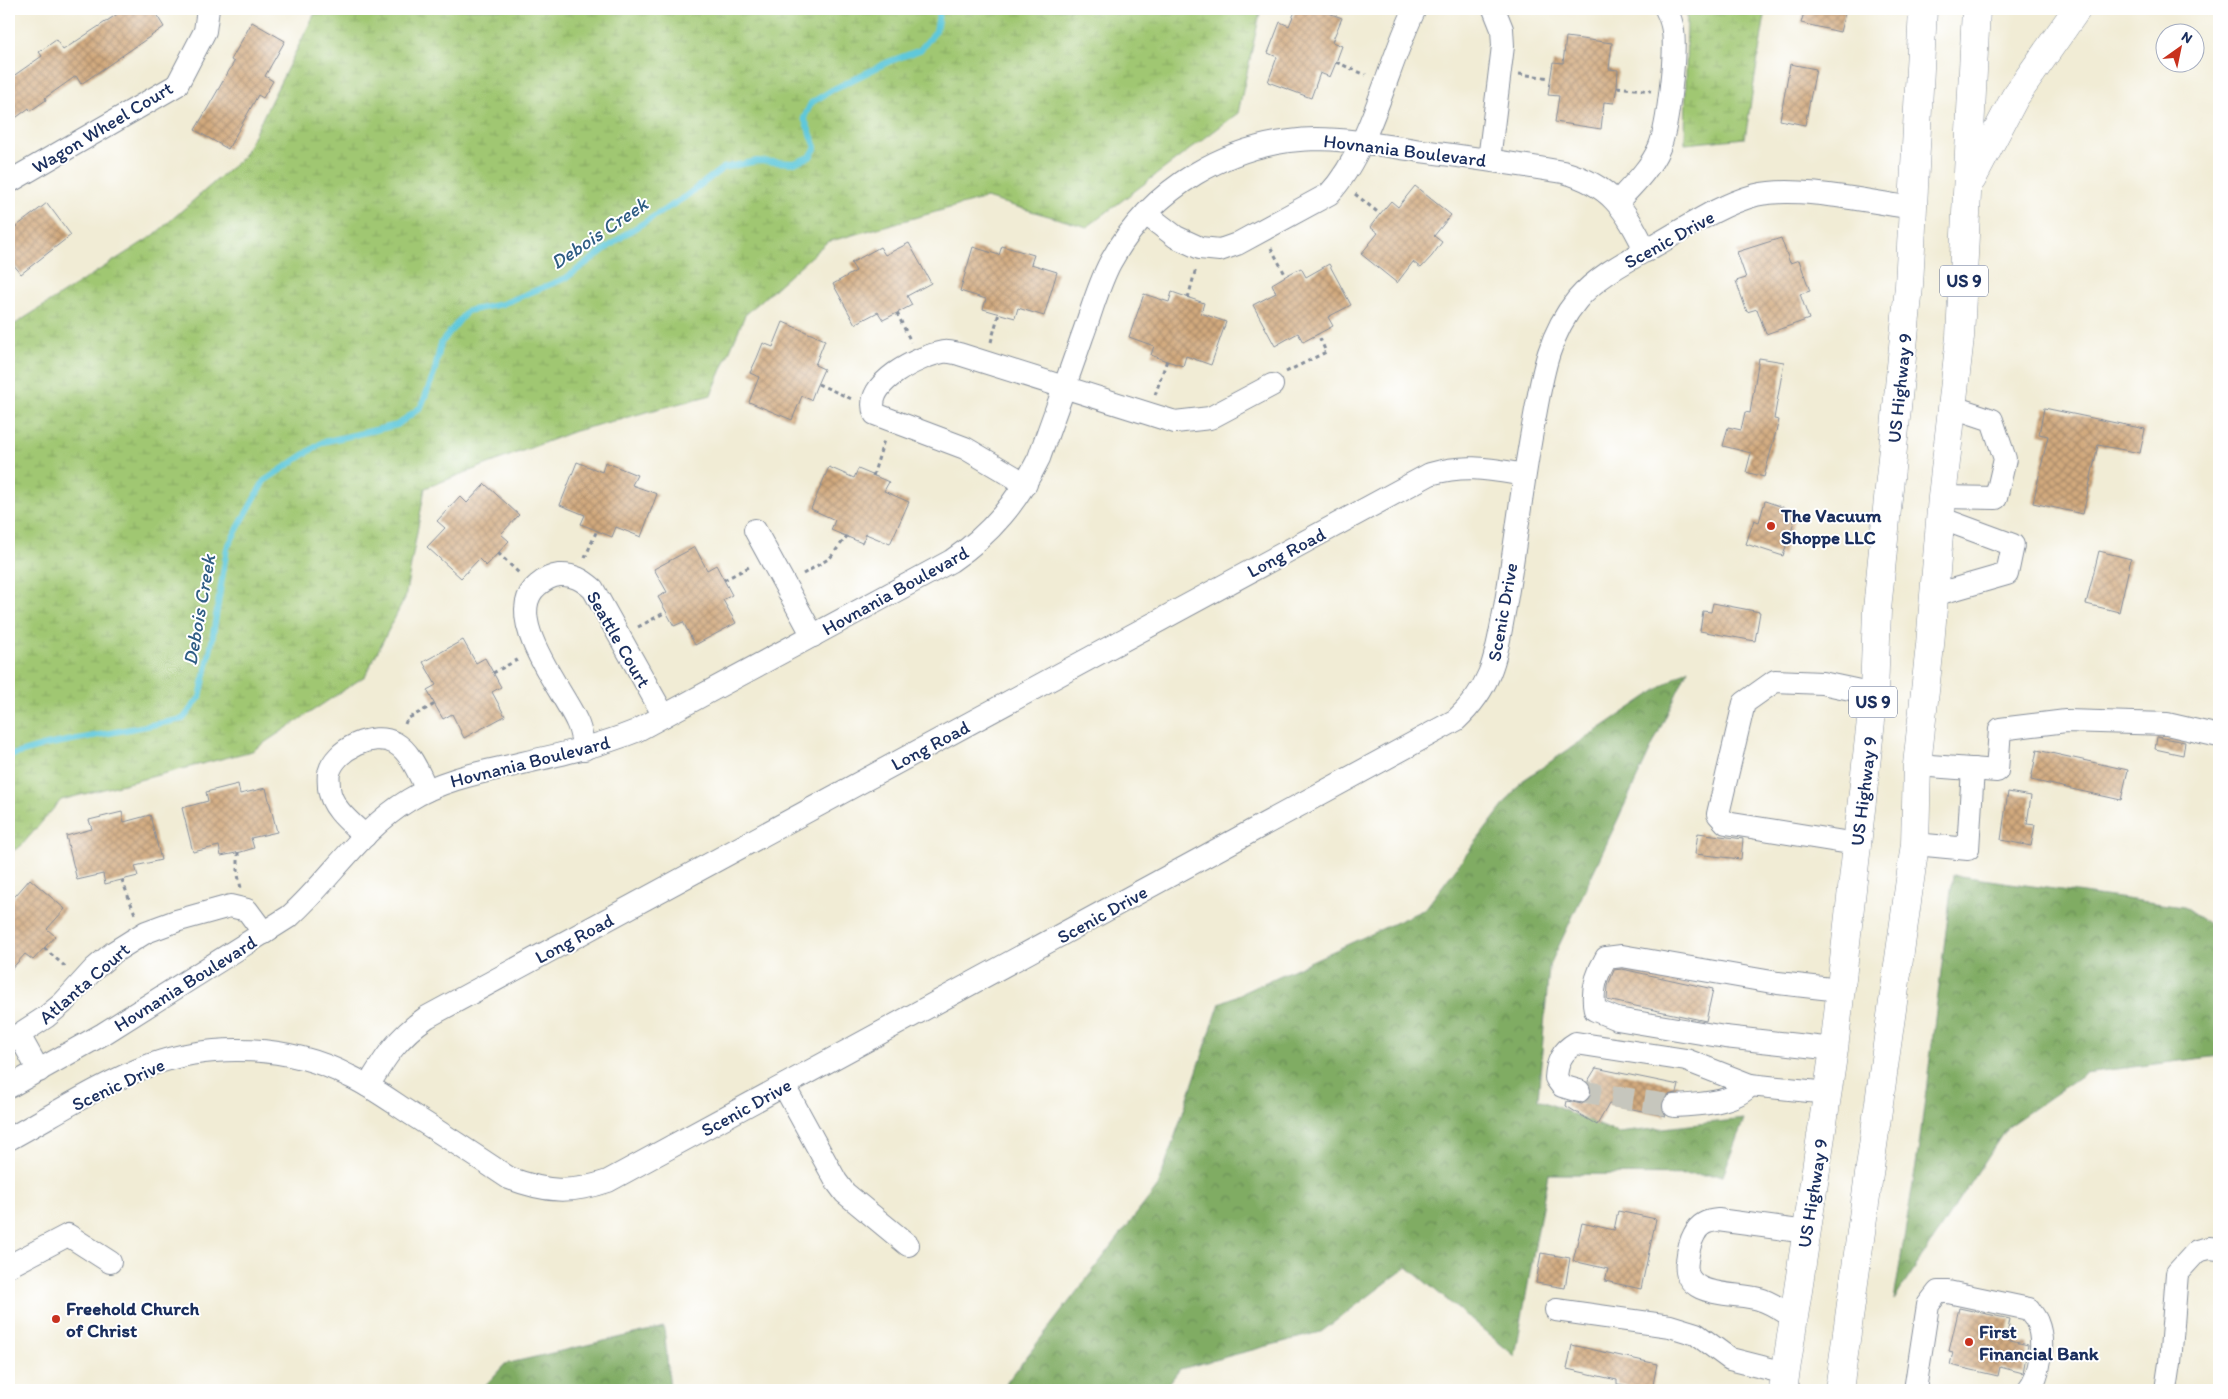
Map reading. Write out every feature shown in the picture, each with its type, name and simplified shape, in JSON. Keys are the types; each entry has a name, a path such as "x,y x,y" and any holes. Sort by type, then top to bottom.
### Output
{"highway":[{"name":"US Highway 9","path":"1784,1382 1834,1049 1874,694 1877,610 1909,286 1923,9"},
{"name":"US 9","path":"1839,1390 1915,844 1917,765 1941,508 1953,407 1965,264 1976,9"},
{"path":"1968,187 2015,97 2077,9"}],"street":[{"name":"Wagon Wheel Court","path":"9,182 177,84 206,31 208,9"},
{"path":"1146,214 1176,237 1200,248 1220,250 1237,244 1329,194 1341,182 1361,142 1415,9"},
{"path":"1489,160 1504,46 1502,29 1494,9"},
{"path":"1617,202 1646,171 1660,147 1674,50 1673,28 1666,9"},
{"name":"Hovnania Boulevard","path":"9,1087 103,1034 290,916 308,899 365,836 394,811 427,790 466,776 584,749 628,735 951,561 974,545 995,526 1026,484 1039,458 1109,265 1122,244 1146,214 1181,182 1228,156 1258,147 1290,141 1317,139 1361,142 1489,160 1578,176 1600,187 1617,202 1628,215 1646,251"},
{"name":"Scenic Drive","path":"9,1139 121,1078 151,1065 204,1052 229,1050 287,1055 348,1075 368,1086 509,1178 531,1186 563,1191 588,1188 608,1181 1456,720 1480,693 1494,664 1509,584 1524,475 1545,363 1560,325 1578,299 1601,277 1736,201 1772,192 1820,194 1914,208"},
{"path":"1026,484 965,448 875,414 872,408 874,399 882,384 895,373 930,356 946,352 959,354 1175,422 1210,418 1272,385"},
{"path":"1941,508 1996,498 2005,458 1992,420 1953,407"},
{"name":"Long Road","path":"368,1086 395,1043 427,1017 1430,474 1450,469 1474,467 1524,475"},
{"path":"1934,595 2007,574 2013,545 1941,508"},
{"path":"755,530 813,636"},
{"name":"Seattle Court","path":"584,749 578,724 537,649 526,618 525,607 528,596 535,588 549,578 570,576 578,578 593,589 664,716"},
{"path":"1856,844 1726,823 1718,814 1744,703 1775,681 1822,683 1874,694"},
{"path":"1917,765 1997,771 2000,729 2066,721 2167,724 2219,736"},
{"path":"365,836 334,804 329,789 329,772 349,747 369,740 384,739 395,743 410,758 427,790"},
{"path":"1915,844 1968,849 1973,769"},
{"name":"Atlanta Court","path":"14,1038 63,1003 94,969 114,952 146,932 176,921 230,906 247,910 264,933"},
{"path":"1834,1049 1725,1037 1617,1019 1595,1010 1592,996 1598,971 1606,958 1622,956 1778,983 1840,990"},
{"path":"14,1038 39,1071"},
{"path":"1579,1091 1562,1086 1556,1078 1557,1064 1566,1048 1576,1042 1686,1060 1750,1085 1828,1093"},
{"path":"1674,1106 1709,1103 1732,1097 1750,1085"},
{"path":"784,1086 836,1181 845,1193 908,1245"},
{"path":"1793,1317 1760,1299 1706,1290 1695,1285 1688,1276 1687,1258 1693,1236 1699,1226 1708,1221 1718,1220 1806,1232"},
{"path":"9,1266 68,1235 110,1262"},
{"path":"2166,1390 2177,1273 2197,1251 2219,1248"},
{"path":"1914,1390 1928,1305 1938,1292 1948,1292 2029,1309 2038,1323 2041,1346 2037,1370 2028,1390"},
{"path":"1556,1310 1670,1326 1696,1334 1730,1359 1784,1382"}],"path":[{"path":"1336,62 1358,72"},
{"path":"1528,75 1551,78"},
{"path":"1616,87 1641,90"},
{"path":"1341,182 1380,214"},
{"path":"1275,256 1286,276"},
{"path":"1188,298 1194,276"},
{"path":"897,313 907,335"},
{"path":"993,335 999,313"},
{"path":"1272,385 1271,380 1325,353 1326,350 1318,334"},
{"path":"1158,388 1167,360"},
{"path":"818,384 839,393"},
{"path":"873,476 882,447"},
{"path":"588,552 597,530"},
{"path":"813,569 830,558 847,536"},
{"path":"498,553 513,568"},
{"path":"724,580 744,570"},
{"path":"645,623 666,612"},
{"path":"493,673 513,662"},
{"path":"407,719 435,704"},
{"path":"238,852 238,875"},
{"path":"122,880 132,907"},
{"path":"44,948 60,963"}],"green space":[{"path":"317,9 1261,9 1238,113 1087,227 986,198 827,242 745,315 711,395 575,431 425,488 405,598 365,676 252,751 61,800 21,846 9,853 9,328 154,235 243,157"},
{"path":"1687,9 1766,9 1745,138 1685,144"},
{"path":"1688,669 1549,967 1538,1099 1618,1133 1744,1119 1723,1175 1548,1174 1515,1356 1407,1267 1321,1332 1180,1369 1164,1390 1001,1390 1158,1186 1220,1003 1425,909 1522,781"},
{"path":"1953,875 2184,907 2219,931 2219,1056 2085,1073 2007,1127 1894,1300 1919,1146"},
{"path":"664,1327 670,1390 482,1389 505,1364"}],"building":[{"path":"125,9 153,9 164,27 81,84 76,76 45,98 46,100 30,111 29,108 9,123 9,79 42,56 39,52 56,40 63,50"},
{"path":"1296,9 1318,9 1342,18 1332,42 1342,46 1335,65 1330,77 1320,73 1311,98 1268,82 1277,57 1268,53 1280,22 1289,26"},
{"path":"1805,9 1846,9 1840,32 1801,23"},
{"path":"252,22 285,41 265,76 273,81 263,98 258,95 228,149 195,130 234,62 231,60"},
{"path":"1566,37 1612,43 1609,69 1618,70 1617,87 1614,103 1604,102 1601,129 1555,122 1559,96 1548,95 1553,62 1563,63"},
{"path":"1790,64 1816,69 1805,125 1780,120"},
{"path":"1415,186 1451,215 1434,236 1442,242 1432,256 1421,268 1413,262 1397,283 1361,254 1378,233 1370,227 1380,214 1391,201 1398,207"},
{"path":"47,203 71,235 21,274 9,259 9,232"},
{"path":"1781,238 1790,263 1799,260 1810,291 1800,294 1809,319 1766,334 1757,309 1747,312 1736,281 1746,278 1737,252"},
{"path":"909,243 931,283 907,296 912,305 883,320 878,312 855,324 833,284 856,271 851,263 880,247 885,255"},
{"path":"1002,246 1034,255 1031,264 1057,272 1044,316 1018,308 1015,318 983,309 986,299 960,291 973,247 999,255"},
{"path":"1329,264 1351,305 1328,317 1333,326 1303,342 1298,333 1275,346 1253,305 1276,293 1272,284 1289,274 1301,268 1306,277"},
{"path":"1172,292 1204,303 1201,313 1226,322 1211,365 1186,356 1183,366 1164,360 1151,355 1154,346 1129,337 1144,294 1169,302"},
{"path":"783,322 825,340 815,365 824,369 811,400 802,396 792,420 749,402 759,377 750,373 763,343 773,347"},
{"path":"1759,358 1784,362 1774,419 1779,420 1764,477 1746,472 1751,453 1723,446 1728,427 1741,430 1745,412 1750,413"},
{"path":"2044,408 2145,429 2140,453 2098,445 2083,514 2033,503 2048,436 2039,434"},
{"path":"577,462 602,472 605,462 637,475 632,485 657,494 641,537 616,527 612,537 581,524 585,515 560,505"},
{"path":"829,467 854,478 858,469 889,482 884,491 909,502 890,544 866,534 862,543 831,530 835,520 811,509"},
{"path":"485,484 519,515 501,534 509,541 486,566 479,559 461,578 427,547 445,528 437,521 460,496 467,503"},
{"path":"1765,501 1797,512 1783,556 1746,544 1754,520 1759,522"},
{"path":"695,547 707,570 716,565 732,595 723,600 736,623 695,645 683,622 674,626 658,597 667,592 654,569"},
{"path":"2099,551 2131,559 2119,612 2086,604"},
{"path":"1713,603 1760,612 1755,641 1700,631 1703,611 1711,612"},
{"path":"463,640 476,663 485,658 495,676 501,687 492,692 505,716 464,738 452,714 443,719 436,707 427,690 436,685 423,662"},
{"path":"2157,737 2185,742 2183,755 2155,749"},
{"path":"2037,750 2128,770 2121,800 2031,780"},
{"path":"238,784 240,794 266,788 277,832 251,838 254,848 241,852 221,856 219,846 193,852 182,808 208,801 206,792"},
{"path":"2008,792 2031,796 2027,824 2035,825 2031,846 2001,840"},
{"path":"122,812 124,822 150,815 161,860 135,866 138,876 105,884 103,874 77,880 66,836 92,829 89,820"},
{"path":"1698,833 1743,839 1741,859 1695,854"},
{"path":"30,879 65,909 47,929 55,936 33,960 25,954 9,972 9,903"},
{"path":"1622,969 1713,989 1706,1021 1607,1000 1608,986 1614,970"},
{"path":"1596,1068 1679,1085 1677,1093 1667,1095 1663,1100 1661,1107 1666,1116 1609,1104 1597,1125 1566,1106 1567,1101 1582,1104 1588,1100 1592,1088 1588,1081"},
{"path":"1618,1211 1656,1219 1641,1289 1605,1281 1608,1269 1573,1261 1582,1223 1614,1230"},
{"path":"1541,1253 1570,1258 1565,1288 1536,1283"},
{"path":"1959,1308 2010,1319 2006,1340 2028,1345 2023,1373 2000,1367 1998,1376 1950,1365 1953,1352 1949,1351"},
{"path":"1572,1345 1657,1364 1652,1390 1617,1384 1617,1380 1567,1369"}],"waterway":[{"name":"Debois Creek","path":"9,756 46,745 183,719 200,697 211,647 227,548 264,481 323,442 397,425 421,407 434,374 441,343 467,311 502,304 566,278 627,233 682,199 723,168 757,161 794,163 810,157 816,147 804,118 811,103 832,90 888,62 920,50 936,31 940,9"}],"tunnel":[{"path":"1579,1091 1674,1106"}],"place":[{"name":"The Vacuum Shoppe LLC","path":"1771,526"},
{"name":"Freehold Church of Christ","path":"56,1319"},
{"name":"First Financial Bank","path":"1969,1342"}]}
